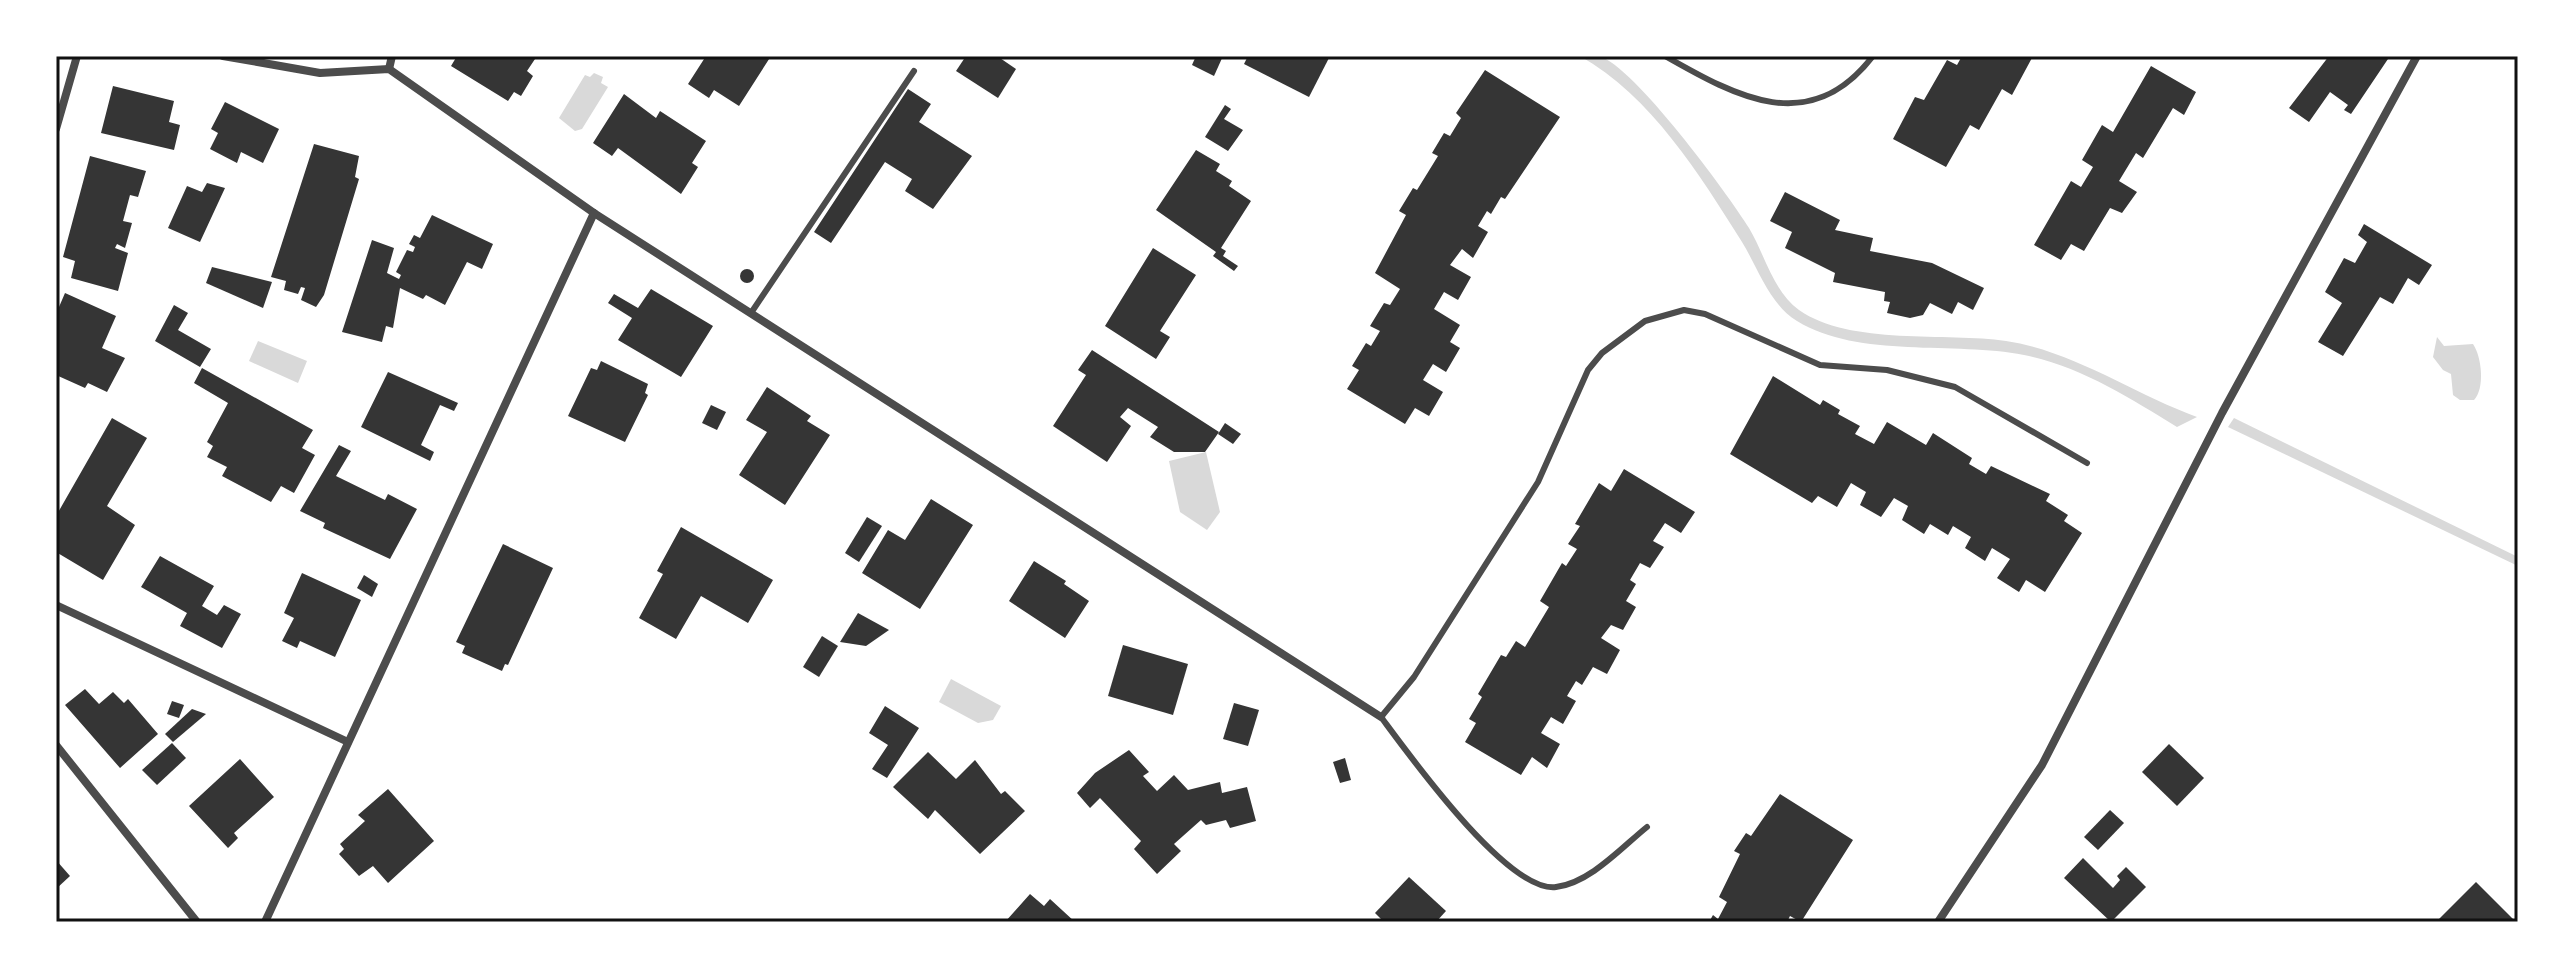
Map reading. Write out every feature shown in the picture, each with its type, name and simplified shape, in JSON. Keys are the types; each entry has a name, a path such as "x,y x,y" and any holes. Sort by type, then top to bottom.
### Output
{"street":[{"path":"56,129 77,56"},
{"path":"223,56 320,73 389,69 594,213 1381,717"},
{"path":"389,69 392,56"},
{"path":"1938,922 2042,765 2222,413 2417,56"},
{"path":"265,922 594,213"},
{"path":"56,605 348,742"},
{"path":"56,745 197,922"}],"lane":[{"path":"1665,56 1727,91 1779,105 1818,99 1837,91 1873,56"},
{"path":"751,313 914,71"},
{"path":"1647,827 1585,876 1560,887 1540,888 1512,872 1381,717 1414,677 1538,482 1588,370 1602,353 1645,321 1684,310 1705,314 1820,365 1887,370 1955,387 2087,463"}],"shaded area":[{"path":"1580,56 1599,56 1615,65 1656,106 1702,161 1738,211 1782,293 1799,310 1845,329 1900,336 2006,341 2031,346 2079,363 2197,417 2177,427 2123,394 2045,360 1997,351 1878,345 1822,333 1797,321 1772,296 1726,216 1672,139 1629,93"},
{"path":"594,73 603,77 601,83 608,87 582,129 575,131 559,118 585,75 590,77"},
{"path":"2437,337 2444,346 2473,344 2481,373 2480,388 2474,400 2460,400 2453,395 2451,374 2443,370 2433,357"},
{"path":"258,341 307,361 298,383 249,361"},
{"path":"2234,418 2518,557 2518,566 2228,427"},
{"path":"1206,452 1220,512 1207,530 1180,512 1169,461"},
{"path":"951,679 1001,706 993,720 978,723 939,702"}],"building":[{"path":"457,56 537,56 527,71 533,76 521,96 514,92 508,101 451,66"},
{"path":"706,56 771,56 739,106 714,90 709,98 688,84"},
{"path":"966,56 997,56 1016,69 998,98 956,71"},
{"path":"1196,56 1223,56 1214,76 1192,65"},
{"path":"1248,56 1330,56 1309,97 1244,64"},
{"path":"1962,56 2033,56 2012,95 2002,89 1979,130 1970,125 1946,167 1893,139 1915,97 1924,100 1947,60 1957,65"},
{"path":"2329,56 2390,56 2351,114 2344,110 2348,105 2330,92 2309,122 2289,108"},
{"path":"2151,66 2196,92 2184,115 2173,108 2143,158 2136,153 2119,181 2137,192 2122,213 2110,208 2084,251 2071,244 2061,260 2034,245 2071,181 2081,187 2093,167 2082,160 2102,125 2113,132"},
{"path":"1485,70 1560,117 1505,199 1501,197 1491,214 1487,211 1478,226 1488,232 1473,258 1462,249 1450,265 1471,277 1458,300 1444,292 1434,309 1460,325 1450,342 1460,348 1446,372 1433,364 1423,380 1443,392 1429,416 1415,408 1405,424 1347,389 1359,370 1352,366 1366,343 1371,346 1380,331 1370,326 1384,303 1390,305 1400,289 1375,273 1406,215 1399,211 1413,188 1417,190 1438,156 1432,153 1444,133 1450,136 1461,118 1456,113"},
{"path":"113,86 174,101 169,122 180,125 174,150 101,133"},
{"path":"908,89 931,104 919,122 972,156 933,209 905,191 912,179 885,162 831,243 814,232"},
{"path":"624,94 656,118 660,111 706,141 692,163 698,167 681,194 618,148 612,156 593,143"},
{"path":"225,102 279,129 263,163 241,152 237,163 210,149 218,133 211,129"},
{"path":"1225,105 1231,109 1224,119 1243,130 1228,151 1205,137"},
{"path":"314,144 359,156 355,177 359,179 324,295 316,307 301,300 305,288 301,287 298,294 284,290 286,281 271,277"},
{"path":"1196,150 1220,164 1216,171 1232,181 1229,186 1251,201 1221,248 1226,251 1223,256 1238,266 1234,271 1213,256 1216,252 1156,210"},
{"path":"90,156 146,171 138,197 130,195 123,221 132,223 125,248 117,244 115,248 128,253 118,291 71,278 75,261 63,257"},
{"path":"207,183 225,188 200,242 168,228 187,186 202,192"},
{"path":"1785,192 1840,220 1835,230 1873,238 1870,251 1932,263 1984,288 1973,310 1958,302 1952,314 1930,303 1923,315 1910,318 1887,313 1890,302 1884,301 1885,292 1833,282 1835,273 1785,248 1792,232 1770,221"},
{"path":"432,215 493,244 482,269 467,262 445,305 426,295 423,299 400,288 393,328 386,326 382,342 342,332 372,240 394,248 387,273 399,279 401,275 396,272 407,250 413,252 415,247 409,244 414,235 420,238"},
{"path":"2364,224 2432,265 2419,285 2408,278 2393,304 2380,297 2343,356 2318,342 2342,303 2325,292 2344,258 2355,263 2367,242 2358,235"},
{"path":"1153,248 1196,275 1160,331 1170,337 1156,359 1105,326"},
{"path":"212,267 272,282 263,308 206,283"},
{"path":"747,269 754,276 747,283 740,276"},
{"path":"651,289 713,326 681,377 618,340 632,318 608,303 614,294 638,308"},
{"path":"65,293 116,316 102,348 125,358 107,392 88,383 85,388 56,375 56,314"},
{"path":"174,305 188,313 178,330 211,349 200,367 155,341"},
{"path":"1092,350 1219,432 1205,452 1174,452 1150,437 1158,427 1128,408 1120,417 1131,426 1107,462 1053,426 1086,375 1078,370"},
{"path":"601,361 648,384 645,393 648,395 625,442 568,416 591,368 597,370"},
{"path":"202,368 313,430 302,448 315,455 294,493 281,486 271,502 222,476 227,467 207,457 213,446 207,442 228,403 194,383"},
{"path":"388,372 458,403 454,411 440,405 421,445 434,452 430,461 361,427"},
{"path":"1773,376 1820,405 1823,400 1840,410 1838,414 1860,426 1855,434 1874,444 1887,422 1926,445 1933,433 1972,458 1969,464 1986,474 1991,466 2050,494 2046,501 2068,515 2064,521 2082,533 2045,592 2026,580 2019,592 1997,578 2010,559 1992,548 1985,561 1965,548 1971,537 1953,526 1948,535 1930,524 1924,534 1902,520 1908,506 1894,498 1881,517 1860,505 1866,492 1851,483 1837,507 1818,496 1812,503 1730,454"},
{"path":"767,387 811,416 807,421 830,435 785,505 739,475 767,432 746,420"},
{"path":"711,405 726,412 717,430 702,423"},
{"path":"112,418 147,438 107,506 135,525 103,580 56,552 56,516"},
{"path":"1225,423 1241,434 1233,444 1218,434"},
{"path":"339,445 351,451 336,476 385,500 388,494 417,509 390,559 323,528 325,523 300,511"},
{"path":"1624,469 1695,512 1681,533 1665,523 1653,541 1664,547 1650,568 1640,563 1630,580 1636,584 1626,601 1636,607 1623,630 1611,625 1601,638 1620,650 1607,674 1593,667 1582,685 1576,681 1567,696 1576,701 1563,724 1551,717 1541,733 1560,744 1547,768 1532,757 1521,775 1465,742 1476,723 1469,719 1482,697 1478,694 1501,655 1506,657 1516,641 1525,647 1549,607 1540,601 1562,563 1566,566 1577,549 1568,544 1580,526 1575,524 1599,483 1611,491"},
{"path":"931,499 973,525 920,609 862,573 888,530 905,540"},
{"path":"867,517 882,526 859,562 845,553"},
{"path":"681,527 773,580 748,623 701,596 676,639 639,618 663,574 657,571"},
{"path":"503,544 553,568 508,665 505,664 502,671 462,653 465,646 456,642"},
{"path":"160,556 214,586 202,606 217,615 224,605 241,614 222,648 180,626 187,613 141,587"},
{"path":"1034,561 1066,581 1064,584 1089,601 1065,638 1009,601"},
{"path":"302,573 361,600 335,657 300,641 297,648 282,641 294,618 284,613"},
{"path":"364,575 378,584 372,597 357,588"},
{"path":"858,613 889,630 866,646 840,642"},
{"path":"822,636 838,646 819,677 803,667"},
{"path":"1123,645 1188,664 1173,715 1108,696"},
{"path":"85,689 99,704 113,692 124,703 128,699 158,734 120,768 65,705"},
{"path":"172,701 184,705 179,718 167,714"},
{"path":"1234,703 1259,710 1248,746 1223,739"},
{"path":"885,706 919,728 887,778 872,769 888,745 869,733"},
{"path":"192,709 206,714 173,742 165,734"},
{"path":"172,743 186,758 157,785 142,770"},
{"path":"2169,744 2204,778 2177,806 2142,772"},
{"path":"1129,750 1149,772 1143,776 1157,791 1174,775 1188,790 1220,782 1222,793 1247,787 1256,821 1230,828 1226,820 1206,825 1201,820 1174,844 1181,851 1157,874 1134,849 1141,841 1100,798 1090,808 1077,793 1095,773"},
{"path":"928,752 956,779 975,760 1001,794 1005,791 1025,811 980,854 935,810 928,819 893,787"},
{"path":"1345,758 1351,780 1340,783 1333,762"},
{"path":"240,759 274,797 234,833 238,838 228,848 189,806"},
{"path":"388,789 434,841 388,883 373,866 359,876 339,854 344,849 340,844 365,821 358,815"},
{"path":"1780,794 1853,840 1801,922 1790,916 1787,922 1709,922 1713,915 1718,919 1727,902 1719,897 1740,854 1734,851 1746,833 1751,836"},
{"path":"2110,810 2124,823 2098,850 2084,837"},
{"path":"2083,858 2113,888 2120,880 2117,876 2126,867 2146,887 2111,922 2064,878"},
{"path":"56,860 70,876 56,889"},
{"path":"1409,877 1446,911 1436,922 1384,922 1375,913"},
{"path":"2476,882 2516,922 2436,922"},
{"path":"1030,894 1044,906 1050,899 1075,922 1005,922"}]}
